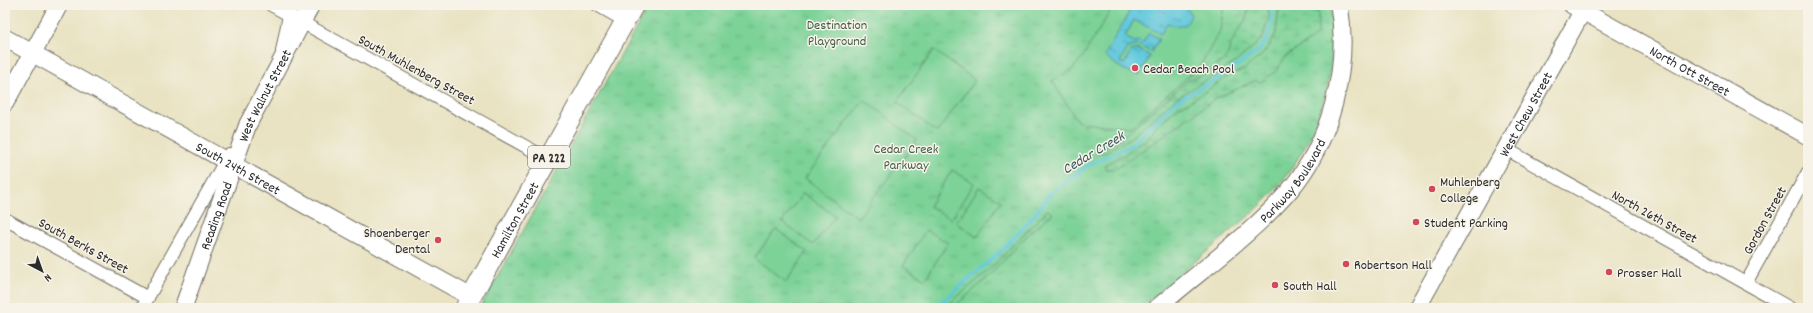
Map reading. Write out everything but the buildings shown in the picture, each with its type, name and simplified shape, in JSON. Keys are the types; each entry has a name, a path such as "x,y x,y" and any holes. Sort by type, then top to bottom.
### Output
{"main road":[{"name":"Hamilton Street","path":"468,303 629,13"}],"street":[{"path":"5,103 59,5"},
{"name":"South Muhlenberg Street","path":"271,5 294,14 548,159"},
{"name":"West Walnut Street","path":"248,124 280,62 294,14 311,5"},
{"path":"597,5 629,13"},
{"name":"Parkway Boulevard","path":"1157,308 1253,227 1289,190 1303,171 1326,128 1338,81 1342,33 1339,5"},
{"name":"North Ott Street","path":"1580,7 1808,136"},
{"name":"West Chew Street","path":"1417,308 1506,149 1580,7"},
{"name":"South 24th Street","path":"5,38 230,163 468,303"},
{"name":"Reading Road","path":"184,308 230,163 248,124"},
{"name":"North 26th Street","path":"1506,149 1790,308"},
{"path":"145,303 230,163"},
{"name":"Gordon Street","path":"1746,283 1808,172"},
{"name":"South Berks Street","path":"5,219 145,303"}],"green space":[{"name":"Cedar Creek Parkway","path":"649,5 1330,5 1332,57 1322,107 1313,130 1301,153 1287,174 1271,195 1260,206 1141,308 480,308"},
{"name":"Cedar Beach Pool","path":"1114,5 1224,5 1220,31 1200,66 1129,128 1078,122 1052,81 1071,71 1082,58"},
{"path":"1249,5 1268,5 1269,18 1262,39 1236,62 1175,99 1133,136 1104,153 1096,152 1120,139 1187,81 1212,70 1228,56 1229,49 1246,18"},
{"path":"1279,5 1318,5 1318,33 1311,40 1286,56 1276,71 1261,82 1254,81 1215,99 1116,169 1106,169 1104,165 1124,155 1140,142 1147,140 1157,126 1178,107 1194,99 1230,75 1245,69 1262,55 1270,45 1276,33"},
{"path":"934,50 975,80 937,132 897,102"},
{"path":"864,100 917,140 858,218 805,178"},
{"path":"952,170 974,183 951,219 929,206"},
{"path":"979,187 1001,201 977,237 956,223"},
{"path":"803,193 835,216 813,245 782,222"},
{"path":"1047,210 1053,213 1031,231 987,278 953,308 944,308 987,272"},
{"path":"776,229 807,252 786,282 754,258"},
{"path":"926,230 948,243 925,279 903,266"}],"water":[{"path":"1133,5 1183,5 1187,8 1191,15 1187,23 1182,26 1175,26 1167,23 1161,34 1134,20 1125,37 1134,42 1138,41 1143,43 1149,33 1159,39 1151,52 1138,45 1128,48 1120,62 1124,64 1131,51 1138,49 1150,56 1139,75 1120,68 1105,55"}],"waterway":[{"name":"Cedar Creek","path":"935,308 1002,250 1036,213 1050,194 1065,182 1089,165 1131,145 1175,102 1222,76 1257,52 1266,41 1271,27 1273,5"}],"place":[{"name":"Cedar Beach Pool","path":"1135,68"},
{"name":"Muhlenberg College","path":"1432,189"},
{"name":"Student Parking","path":"1416,222"},
{"name":"Shoenberger Dental","path":"438,240"},
{"name":"Robertson Hall","path":"1346,264"},
{"name":"Prosser Hall","path":"1609,272"},
{"name":"South Hall","path":"1275,285"}],"park label":[{"name":"Destination Playground","path":"837,32"}]}
